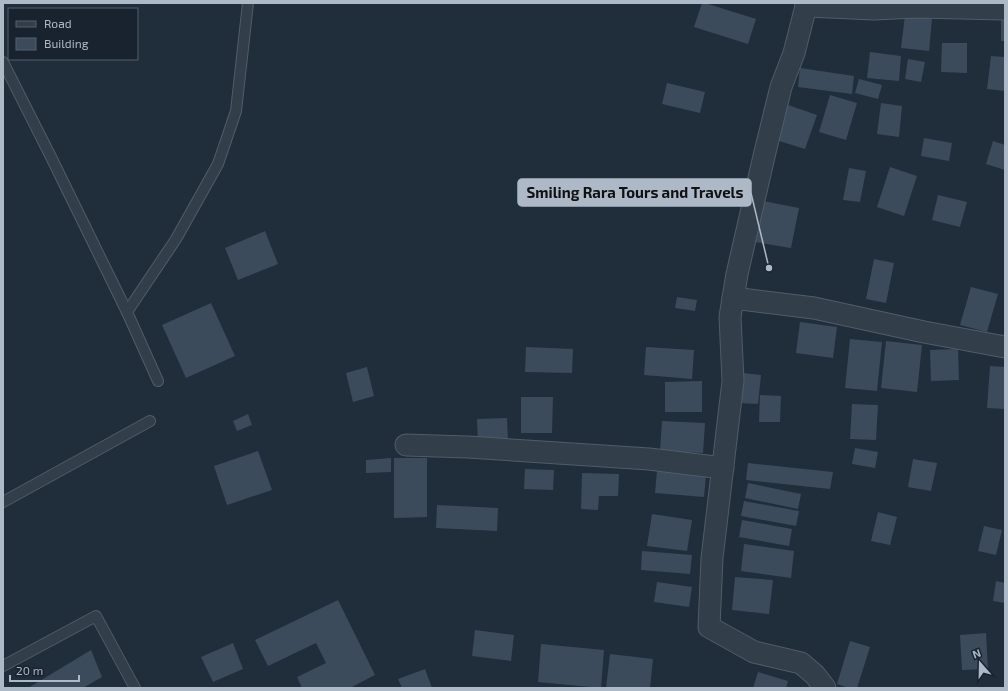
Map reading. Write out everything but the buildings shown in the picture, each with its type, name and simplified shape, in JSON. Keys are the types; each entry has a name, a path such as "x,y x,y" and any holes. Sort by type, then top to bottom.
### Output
{"street":[{"path":"825,688 815,675 801,663 754,652 709,627 712,558 734,381 730,317 737,274 781,87 794,53 806,5 874,9 916,7 1005,9"},
{"path":"733,298 814,308 924,332 1005,347"},
{"path":"406,445 468,447 628,457 723,468"}],"lane":[{"path":"127,312 176,239 218,164 236,112 248,3"},
{"path":"3,62 127,312 158,381"},
{"path":"3,502 150,421"},
{"path":"3,666 96,616 135,688"}],"place":[{"name":"Smiling Rara Tours and Travels","path":"769,268"}]}
